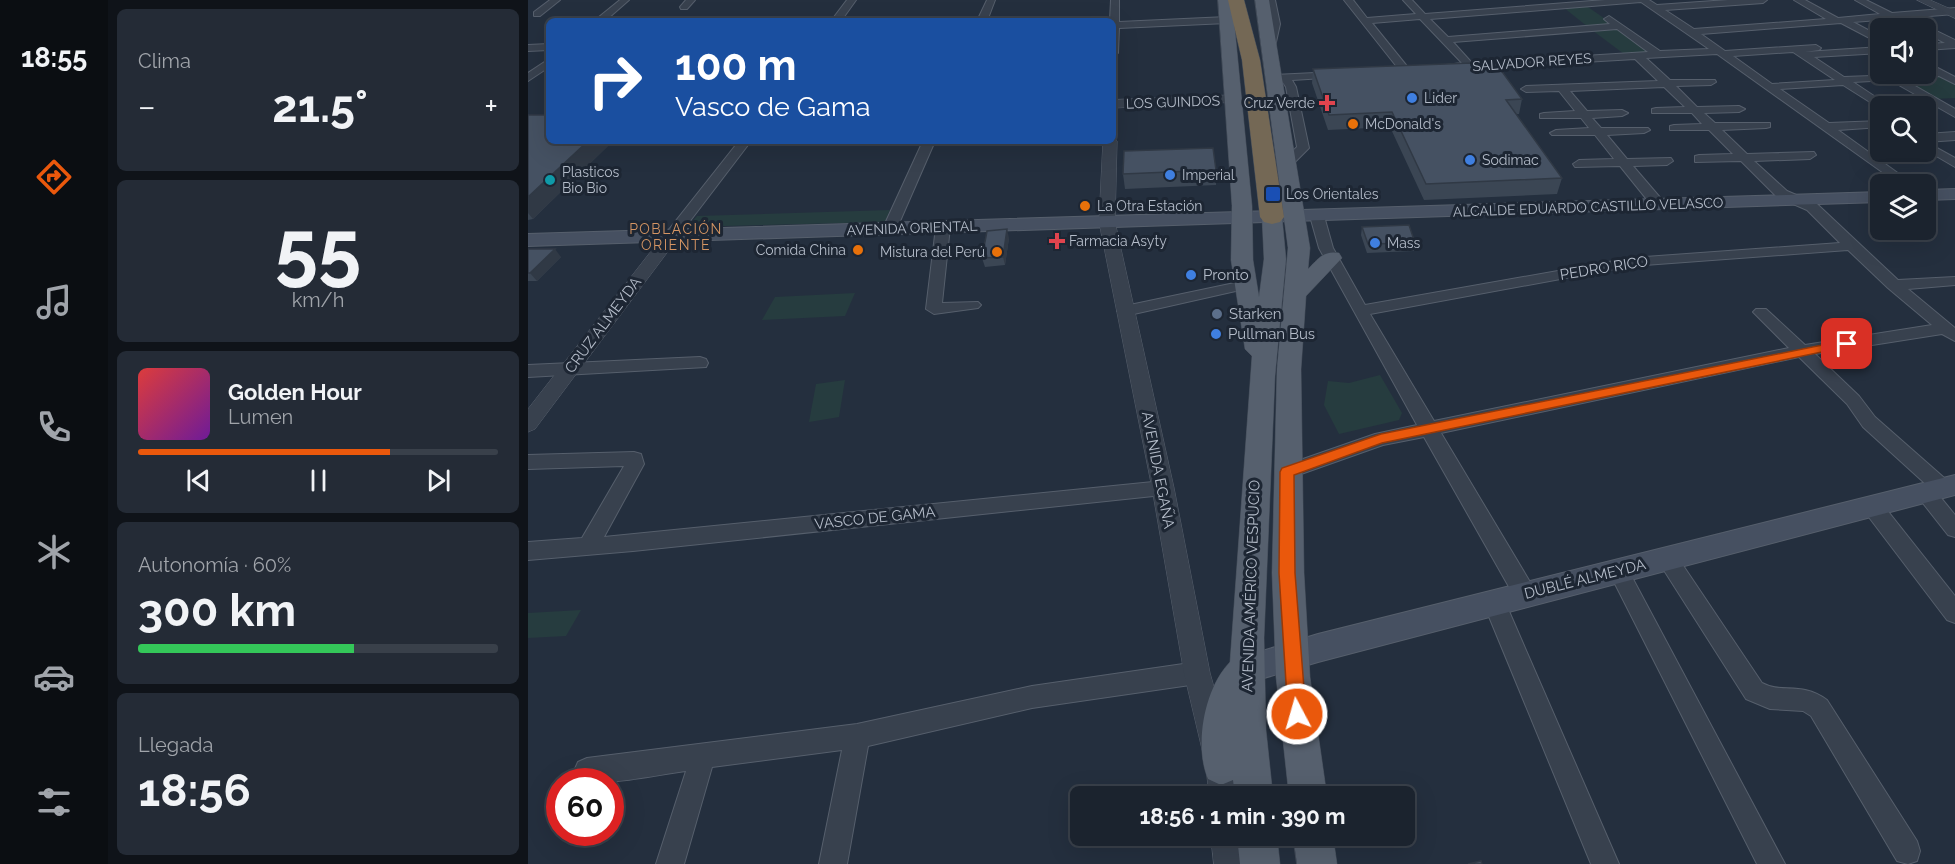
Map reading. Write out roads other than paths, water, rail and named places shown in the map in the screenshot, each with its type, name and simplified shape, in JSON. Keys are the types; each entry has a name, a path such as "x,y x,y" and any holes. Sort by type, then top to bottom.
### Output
{"highway":[{"path":"1233,1 1249,50 1254,82 1295,216"},
{"path":"1233,99 1254,82"}],"main road":[{"name":"AVENIDA AMÉRICO VESPUCIO","path":"1262,0 1269,51 1280,78 1287,163 1299,248 1289,344 1287,573 1292,655 1307,786"},
{"name":"AVENIDA AMÉRICO VESPUCIO","path":"1233,1 1227,20 1244,285 1262,376"},
{"path":"1936,195 1955,194"},
{"name":"ALCALDE EDUARDO CASTILLO VELASCO","path":"1295,216 1870,198"},
{"name":"AVENIDA AMÉRICO VESPUCIO","path":"1253,786 1248,730 1247,669 1251,549 1262,376 1275,259 1295,216"},
{"name":"AVENIDA ORIENTAL","path":"528,240 1295,216"},
{"path":"1294,296 1309,278 1331,258"},
{"name":"DUBLÉ ALMEYDA","path":"1247,669 1494,602 1941,489"},
{"path":"1222,781 1222,727 1226,704 1232,685 1247,669"},
{"path":"1258,846 1260,864"},
{"path":"1314,846 1317,864"}],"street":[{"path":"537,14 556,0"},
{"path":"603,18 625,0"},
{"path":"684,7 691,0"},
{"path":"838,18 852,0"},
{"path":"983,18 991,0"},
{"path":"1114,18 1115,0"},
{"name":"AVENIDA AMÉRICO VESPUCIO","path":"1269,51 1274,30 1271,0"},
{"path":"1348,0 1404,70"},
{"path":"1407,0 1470,66"},
{"path":"1467,0 1480,12"},
{"path":"1364,21 1642,0 1692,32 1893,174"},
{"path":"1656,8 1709,2 1763,0"},
{"path":"1798,0 1870,35"},
{"path":"1859,0 1900,18"},
{"path":"1922,0 1952,12"},
{"path":"1588,4 1657,54"},
{"path":"1692,32 1952,12"},
{"path":"1116,25 1227,20"},
{"path":"1779,25 1821,50"},
{"path":"1445,39 1618,26"},
{"path":"1936,36 1953,46"},
{"path":"1936,47 1953,46"},
{"path":"528,48 546,47"},
{"name":"SALVADOR REYES","path":"1434,68 1657,54 1870,50"},
{"path":"1798,52 1870,98"},
{"path":"1638,56 1782,194 1812,207 1893,285 1950,332"},
{"path":"528,78 546,64"},
{"path":"1936,70 1955,81"},
{"path":"1936,73 1941,73"},
{"path":"1280,78 1343,74"},
{"path":"1769,87 1870,78"},
{"path":"1526,89 1711,82"},
{"path":"1904,84 1924,96"},
{"path":"1561,87 1658,204"},
{"path":"1936,100 1955,98"},
{"name":"LOS GUINDOS","path":"1116,104 1233,99"},
{"path":"1936,103 1955,114"},
{"path":"1656,111 1739,109"},
{"path":"1544,116 1622,113"},
{"path":"1674,128 1766,125"},
{"path":"1826,127 1870,125"},
{"path":"1556,133 1644,130"},
{"path":"1936,137 1955,135"},
{"name":"CRUZ ALMEYDA","path":"528,424 742,144"},
{"path":"891,228 928,144"},
{"name":"AVENIDA EGAÑA","path":"1110,144 1107,222 1162,488 1197,673 1222,781"},
{"path":"1936,146 1955,163"},
{"path":"1699,159 1810,155"},
{"path":"1579,164 1667,161"},
{"path":"1295,216 1331,258 1525,594"},
{"path":"943,227 934,309 973,305"},
{"name":"PEDRO RICO","path":"1360,311 1631,262 1852,246"},
{"path":"1893,285 1955,281"},
{"path":"1125,311 1244,285"},
{"path":"1761,312 1853,400 1869,422 1941,489 1955,529"},
{"path":"1287,472 1369,442 1429,429 1803,351 1950,332"},
{"path":"528,371 700,363"},
{"path":"528,462 634,459 635,464 588,547"},
{"name":"VASCO DE GAMA","path":"528,551 588,547 1162,488"},
{"path":"1872,506 1955,613"},
{"path":"1667,558 1754,691 1768,699 1803,698 1819,708 1906,851"},
{"path":"1618,570 1771,864"},
{"path":"1494,602 1605,864"},
{"path":"610,768 857,736 1032,697 1197,673"},
{"path":"833,864 857,736"},
{"path":"670,864 703,756"},
{"path":"1228,846 1230,864"}],"place":[{"name":"Lider","path":"1412,98"},
{"name":"Cruz Verde","path":"1327,103"},
{"name":"McDonald's","path":"1353,124"},
{"name":"Sodimac","path":"1470,160"},
{"name":"Imperial","path":"1170,175"},
{"name":"Plasticos Bio Bio","path":"550,180"},
{"name":"Los Orientales","path":"1273,194"},
{"name":"La Otra Estación","path":"1085,206"},
{"name":"Farmacia Asyty","path":"1057,241"},
{"name":"Mass","path":"1375,243"},
{"name":"Comida China","path":"858,250"},
{"name":"Mistura del Perú","path":"997,252"},
{"name":"Pronto","path":"1191,275"},
{"name":"Starken","path":"1217,314"},
{"name":"Pullman Bus","path":"1216,334"}],"district":[{"name":"POBLACIÓN ORIENTE","path":"676,238"}]}
